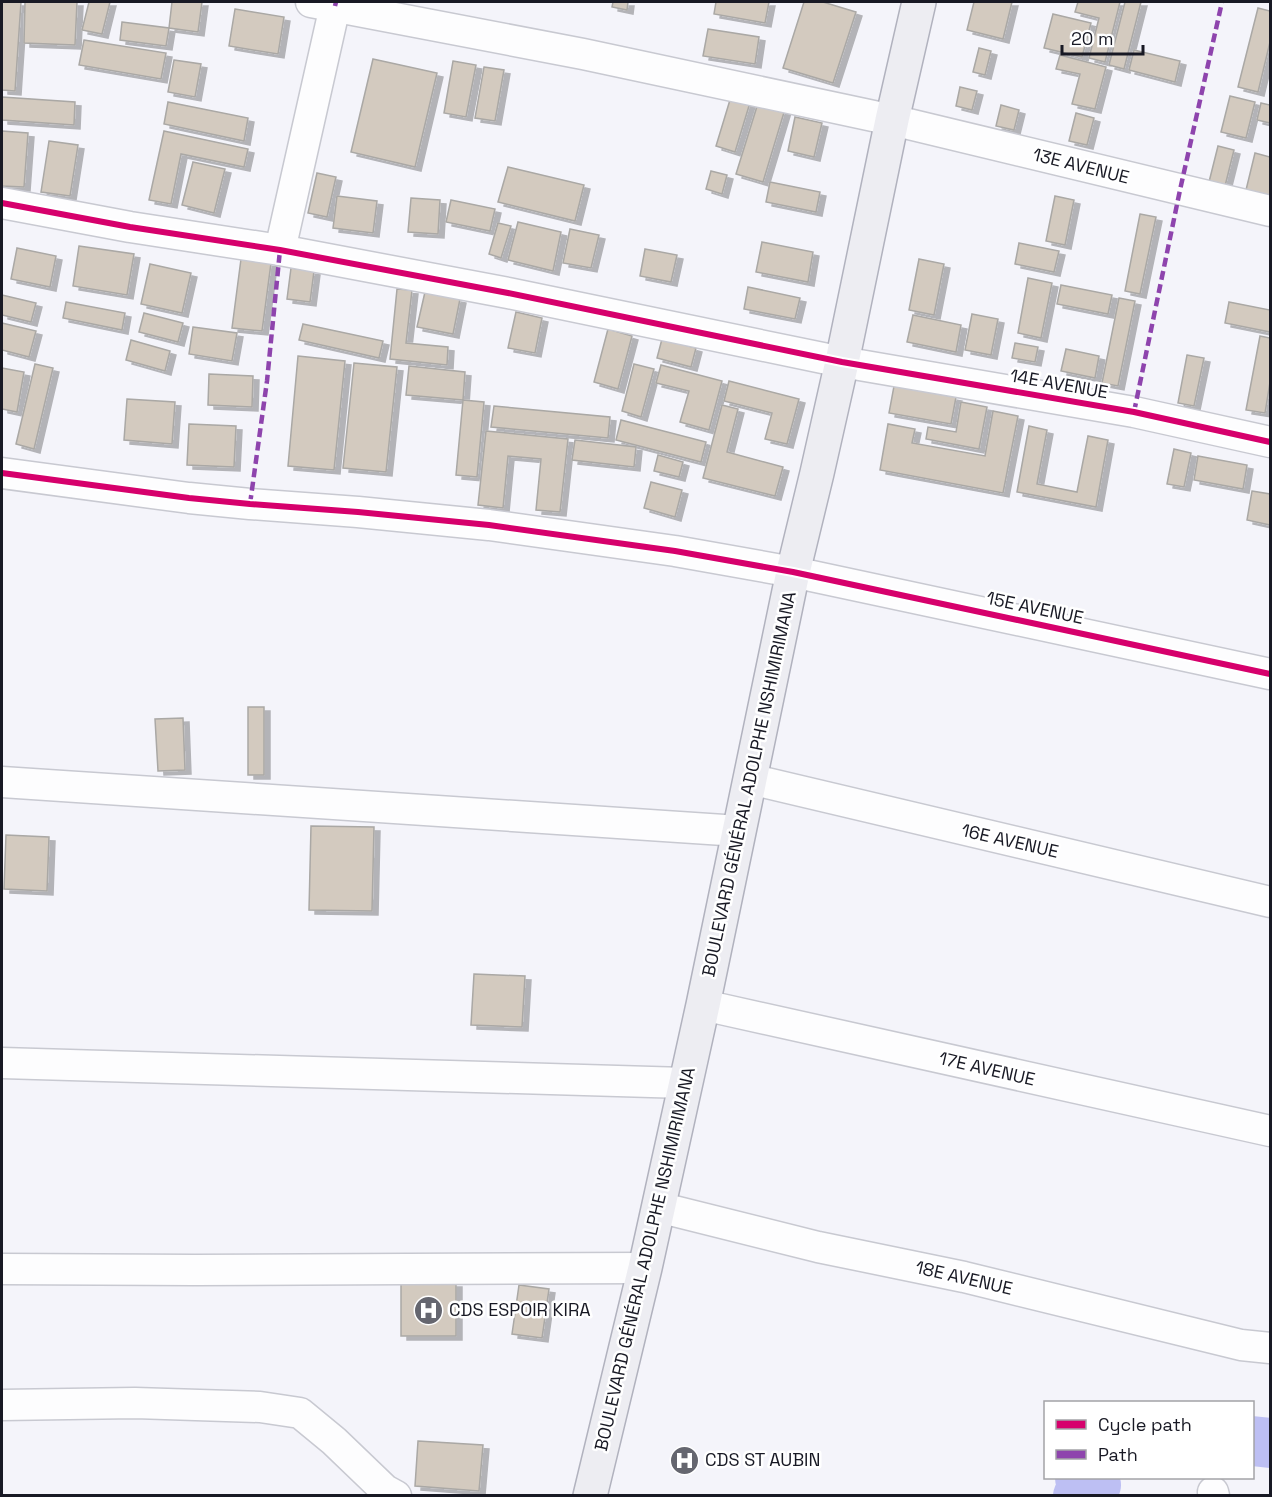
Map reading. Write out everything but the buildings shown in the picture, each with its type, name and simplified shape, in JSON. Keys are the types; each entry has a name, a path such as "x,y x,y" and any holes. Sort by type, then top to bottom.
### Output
{"main road":[{"name":"BOULEVARD GÉNÉRAL ADOLPHE NSHIMIRIMANA","path":"590,1496 645,1269 703,1005 793,572 842,362 919,2"}],"street":[{"name":"13E AVENUE","path":"323,4 583,54 892,120 1270,211"},
{"path":"280,250 323,4"},
{"name":"14E AVENUE","path":"2,203 280,250 508,293 842,362 1134,412 1270,442"},
{"name":"15E AVENUE","path":"2,473 189,498 489,525 675,551 793,572 1270,674"},
{"name":"16E AVENUE","path":"750,780 1270,902"},
{"path":"2,783 739,831"},
{"name":"17E AVENUE","path":"703,1005 1270,1131"},
{"path":"2,1064 685,1083"},
{"name":"18E AVENUE","path":"658,1207 818,1247 964,1277 1241,1346 1270,1348"},
{"path":"2,1269 645,1269"},
{"path":"2,1405 135,1403 260,1407 300,1413 334,1441 385,1490 396,1496"}],"waterway":[{"path":"1254,1441 1270,1443"},
{"path":"1078,1496 1096,1485 1082,1479"}],"marked path":[{"path":"335,6 336,2"},
{"path":"1134,412 1222,2"},
{"path":"250,504 267,381 280,250"}],"cycle path":[{"path":"2,203 130,227 280,250 508,293 842,362 1134,412 1270,442"},
{"path":"2,473 189,498 489,525 675,551 793,572 1270,674"}],"place":[{"name":"CDS ESPOIR KIRA","path":"428,1310"},
{"name":"CDS ST AUBIN","path":"684,1460"}]}
